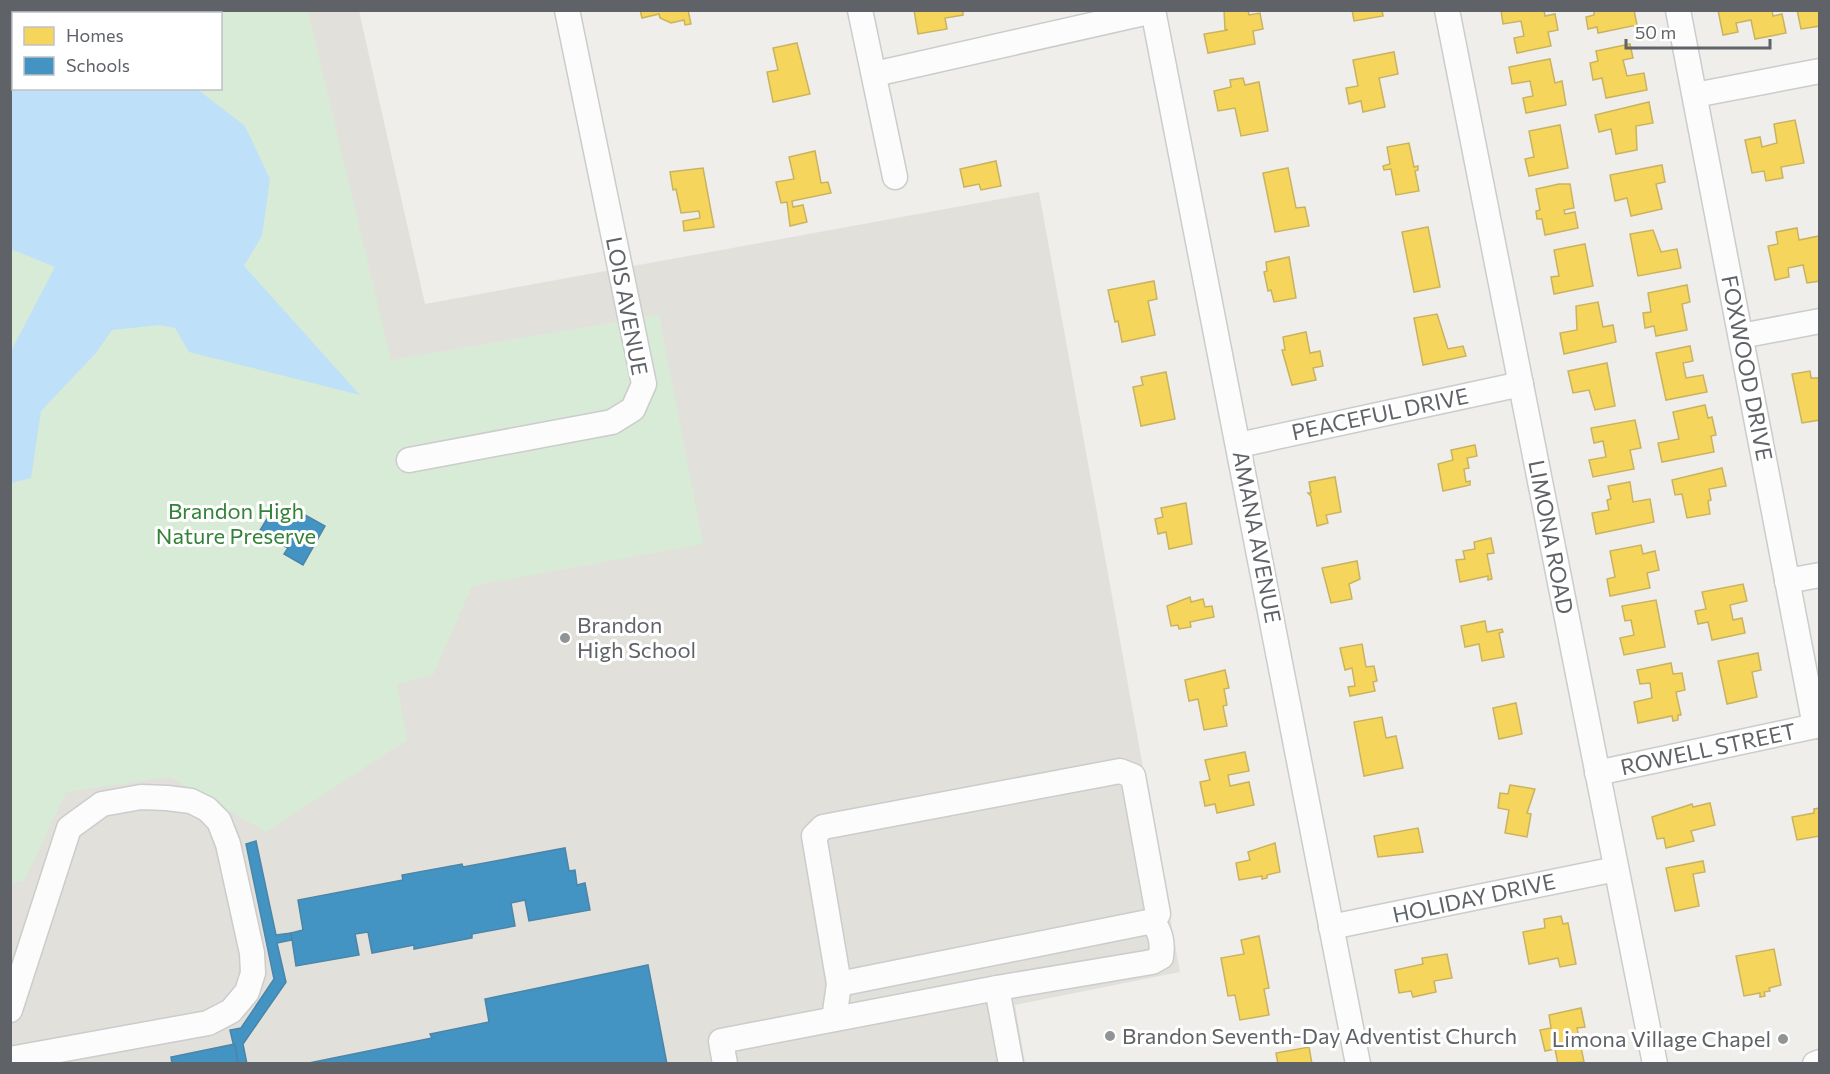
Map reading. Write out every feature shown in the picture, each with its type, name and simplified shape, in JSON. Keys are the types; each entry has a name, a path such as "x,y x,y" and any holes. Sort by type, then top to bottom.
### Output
{"street":[{"name":"LOIS AVENUE","path":"409,460 612,422 633,409 644,384 567,10"},
{"path":"860,10 895,177"},
{"name":"LIMONA ROAD","path":"1447,10 1655,1064"},
{"name":"FOXWOOD DRIVE","path":"1678,10 1787,581 1817,725"},
{"path":"875,74 1153,11"},
{"name":"AMANA AVENUE","path":"1153,11 1358,1064"},
{"path":"1695,95 1820,71"},
{"path":"1741,336 1820,321"},
{"name":"PEACEFUL DRIVE","path":"1239,445 1521,384"},
{"path":"1787,581 1820,574"},
{"name":"ROWELL STREET","path":"1597,773 1817,725"},
{"path":"834,1019 839,984 813,836 823,827 1120,771 1132,776 1158,914 1153,921 839,984"},
{"path":"10,1010 69,828 102,804 141,797 191,801 207,809 219,821 228,844 252,953 251,983 240,1002 220,1019 208,1023 10,1059"},
{"name":"HOLIDAY DRIVE","path":"1332,927 1616,869"},
{"path":"725,1064 721,1041 997,988 1152,962 1161,957 1163,945 1160,932 1153,921"},
{"path":"997,988 1011,1064"},
{"path":"1815,1064 1820,1062"}],"shaded area":[{"name":"Brandon High School","path":"10,11 359,11 425,304 1039,192 1180,972 1015,1005 1025,1063 11,1063"}],"green space":[{"name":"Brandon High Nature Preserve","path":"11,11 308,11 391,360 659,315 703,544 472,586 433,675 397,684 407,740 266,832 170,777 66,792 24,881 11,883"}],"water":[{"path":"11,10 56,11 60,12 12,12 12,90 198,90 245,126 270,179 262,236 244,266 360,395 189,352 175,328 160,325 112,330 96,353 41,411 31,478 11,483 11,351 55,267 11,249"}],"building: Homes":[{"path":"640,10 688,10 691,24 685,25 684,20 671,23 660,18 659,14 642,18"},
{"path":"914,10 963,10 963,15 945,18 947,29 918,34"},
{"path":"1224,10 1248,10 1249,15 1260,13 1263,29 1253,31 1255,44 1208,53 1204,34 1228,30 1225,29"},
{"path":"1352,10 1382,10 1383,16 1354,21"},
{"path":"1501,10 1544,10 1545,16 1555,14 1558,30 1548,32 1551,46 1517,53 1514,38 1524,36 1521,21 1503,24"},
{"path":"1594,10 1634,10 1637,25 1598,33 1597,27 1588,29 1586,17 1594,15"},
{"path":"1718,10 1772,10 1773,16 1782,14 1786,33 1755,39 1751,20 1736,23 1738,32 1723,35"},
{"path":"1797,10 1820,10 1820,26 1801,29"},
{"path":"797,43 810,94 773,102 767,72 778,70 773,48"},
{"path":"1630,44 1633,58 1623,60 1627,76 1644,73 1647,90 1606,98 1602,78 1593,80 1590,63 1598,61 1596,51"},
{"path":"1394,52 1398,74 1379,78 1385,107 1363,112 1361,101 1349,104 1346,88 1358,86 1353,60"},
{"path":"1550,59 1555,83 1562,81 1566,105 1526,113 1523,98 1533,96 1530,81 1512,84 1509,67"},
{"path":"1243,78 1245,85 1259,82 1268,131 1241,136 1235,108 1218,111 1214,91 1231,87 1230,80"},
{"path":"1649,102 1653,123 1636,126 1637,150 1616,154 1611,129 1599,132 1595,115"},
{"path":"1795,120 1804,163 1781,167 1783,178 1766,181 1764,171 1752,173 1745,140 1760,137 1762,147 1777,143 1774,124"},
{"path":"1560,125 1568,168 1529,176 1525,159 1534,157 1529,131"},
{"path":"1409,143 1414,167 1418,166 1418,170 1415,171 1419,191 1396,195 1391,169 1384,170 1383,166 1390,164 1387,147"},
{"path":"815,151 821,183 828,182 831,193 792,201 793,207 803,205 807,222 790,226 787,202 781,203 776,182 794,179 789,157"},
{"path":"996,161 1001,186 981,190 979,184 964,187 960,169"},
{"path":"1662,165 1665,182 1656,184 1662,209 1631,216 1627,198 1615,201 1610,175"},
{"path":"703,168 714,227 684,231 683,221 700,218 699,211 681,213 670,172"},
{"path":"1288,168 1296,208 1305,207 1309,226 1275,232 1263,173"},
{"path":"1570,184 1574,208 1564,210 1565,214 1575,212 1578,228 1545,235 1542,219 1537,219 1536,211 1540,210 1536,189"},
{"path":"1428,227 1440,287 1414,292 1402,232"},
{"path":"1797,228 1799,240 1819,236 1820,281 1807,283 1803,265 1788,268 1789,277 1775,280 1768,246 1778,244 1776,232"},
{"path":"1653,230 1661,252 1677,249 1681,268 1638,276 1630,234"},
{"path":"1585,244 1593,286 1554,294 1551,277 1559,276 1554,250"},
{"path":"1289,257 1296,298 1274,302 1271,290 1268,291 1264,272 1267,271 1266,262"},
{"path":"1154,281 1157,299 1148,301 1155,335 1122,342 1108,290"},
{"path":"1687,285 1690,302 1682,304 1687,330 1656,336 1654,326 1645,328 1643,313 1651,312 1648,293"},
{"path":"1598,302 1603,327 1613,325 1616,342 1564,354 1560,333 1577,330 1576,306"},
{"path":"1437,314 1448,349 1463,346 1466,356 1423,365 1414,318"},
{"path":"1306,332 1310,353 1320,351 1323,366 1313,368 1316,380 1292,385 1282,350 1285,350 1283,337"},
{"path":"1690,346 1693,361 1683,363 1686,378 1703,375 1707,392 1666,400 1656,353"},
{"path":"1607,363 1615,406 1595,410 1589,390 1573,393 1568,371"},
{"path":"1810,371 1811,378 1820,378 1820,420 1802,423 1792,374"},
{"path":"1166,372 1175,419 1141,426 1133,387 1143,385 1141,377"},
{"path":"1705,405 1708,418 1712,417 1716,435 1711,436 1714,452 1662,462 1658,443 1679,439 1673,412"},
{"path":"1635,420 1641,448 1630,450 1634,469 1593,477 1589,460 1606,457 1603,441 1594,443 1591,428"},
{"path":"1475,445 1477,456 1467,458 1469,468 1464,469 1466,482 1470,481 1470,485 1443,491 1438,464 1453,460 1451,450"},
{"path":"1722,468 1726,486 1709,489 1710,514 1687,518 1682,494 1675,495 1672,480"},
{"path":"1335,477 1341,512 1326,515 1328,523 1317,526 1311,496 1308,493 1311,493 1309,482"},
{"path":"1630,482 1633,502 1650,499 1654,522 1596,534 1592,513 1609,510 1607,500 1611,499 1608,486"},
{"path":"1186,503 1192,544 1169,549 1166,532 1158,534 1155,519 1163,517 1161,508"},
{"path":"1491,538 1494,553 1487,554 1492,579 1488,580 1488,576 1460,582 1456,560 1465,559 1463,551 1475,549 1474,542"},
{"path":"1641,545 1643,554 1655,551 1659,570 1647,573 1650,588 1610,596 1607,579 1615,577 1610,551"},
{"path":"1357,561 1360,579 1349,584 1352,599 1331,603 1322,568"},
{"path":"1743,584 1747,601 1730,605 1733,620 1742,618 1745,633 1712,640 1708,622 1698,624 1695,611 1706,609 1702,592"},
{"path":"1190,597 1191,602 1203,599 1205,607 1212,606 1214,617 1190,622 1191,627 1179,629 1178,625 1171,626 1167,606"},
{"path":"1656,600 1665,647 1624,655 1620,638 1634,635 1631,620 1625,621 1622,606"},
{"path":"1485,621 1487,632 1502,629 1503,632 1499,633 1504,657 1482,661 1479,644 1465,647 1461,626"},
{"path":"1362,644 1366,667 1374,666 1377,681 1373,682 1375,691 1350,696 1348,687 1355,686 1352,668 1345,670 1340,648"},
{"path":"1758,653 1761,670 1752,672 1757,697 1727,704 1718,661"},
{"path":"1671,663 1673,674 1682,673 1685,690 1676,692 1681,715 1678,715 1678,720 1673,721 1672,716 1638,723 1634,702 1652,698 1650,683 1640,684 1637,670"},
{"path":"1225,670 1229,688 1224,689 1227,705 1223,706 1227,726 1204,730 1198,699 1189,701 1185,680"},
{"path":"1516,703 1522,734 1499,739 1493,708"},
{"path":"1382,717 1386,738 1396,736 1403,768 1364,776 1354,722"},
{"path":"1245,752 1249,771 1228,775 1230,786 1249,782 1254,805 1217,813 1215,804 1205,806 1200,782 1210,780 1205,760"},
{"path":"1510,785 1535,789 1527,813 1531,814 1527,837 1505,833 1509,810 1498,808 1500,793 1508,794"},
{"path":"1710,803 1715,825 1691,831 1694,841 1666,848 1664,838 1657,839 1652,817 1692,804 1693,807"},
{"path":"1820,808 1820,839 1819,836 1797,840 1792,817 1814,813 1814,809"},
{"path":"1418,828 1423,852 1378,857 1374,836"},
{"path":"1275,843 1280,872 1267,875 1267,878 1262,879 1262,876 1239,880 1236,863 1250,860 1248,852"},
{"path":"1703,861 1705,872 1693,874 1699,906 1675,911 1666,868"},
{"path":"1561,916 1563,924 1568,923 1576,964 1560,967 1558,958 1529,964 1523,932 1545,928 1544,919"},
{"path":"1259,936 1269,988 1264,989 1269,1015 1240,1020 1235,995 1228,996 1221,958 1244,954 1241,940"},
{"path":"1774,949 1781,985 1769,988 1770,991 1764,992 1765,996 1760,997 1760,993 1744,996 1736,956"},
{"path":"1447,954 1452,978 1434,981 1436,992 1413,997 1411,991 1399,993 1395,970 1423,964 1422,958"},
{"path":"1581,1008 1585,1027 1577,1028 1584,1062 1558,1064 1555,1049 1545,1051 1540,1030 1551,1028 1549,1015"},
{"path":"1309,1047 1312,1064 1278,1064 1276,1053"}],"building: Schools":[{"path":"289,506 325,526 303,565 284,554 288,548 259,532 273,509 283,514"},
{"path":"256,841 276,935 291,933 292,940 277,943 286,982 243,1044 247,1064 238,1064 230,1030 241,1028 274,979 246,844"},
{"path":"565,848 569,871 575,870 577,885 585,883 590,910 529,921 525,900 511,903 515,926 472,934 472,938 414,949 414,945 372,953 368,932 355,934 359,955 296,966 291,933 303,930 298,900 403,880 402,875 462,864 463,867"},
{"path":"648,965 667,1064 304,1064 432,1038 430,1034 489,1022 485,999"},
{"path":"235,1044 238,1064 172,1064 171,1057"}],"place":[{"name":"Brandon High School","path":"565,638"},
{"name":"Brandon Seventh-Day Adventist Church","path":"1110,1036"},
{"name":"Limona Village Chapel","path":"1783,1039"}]}
